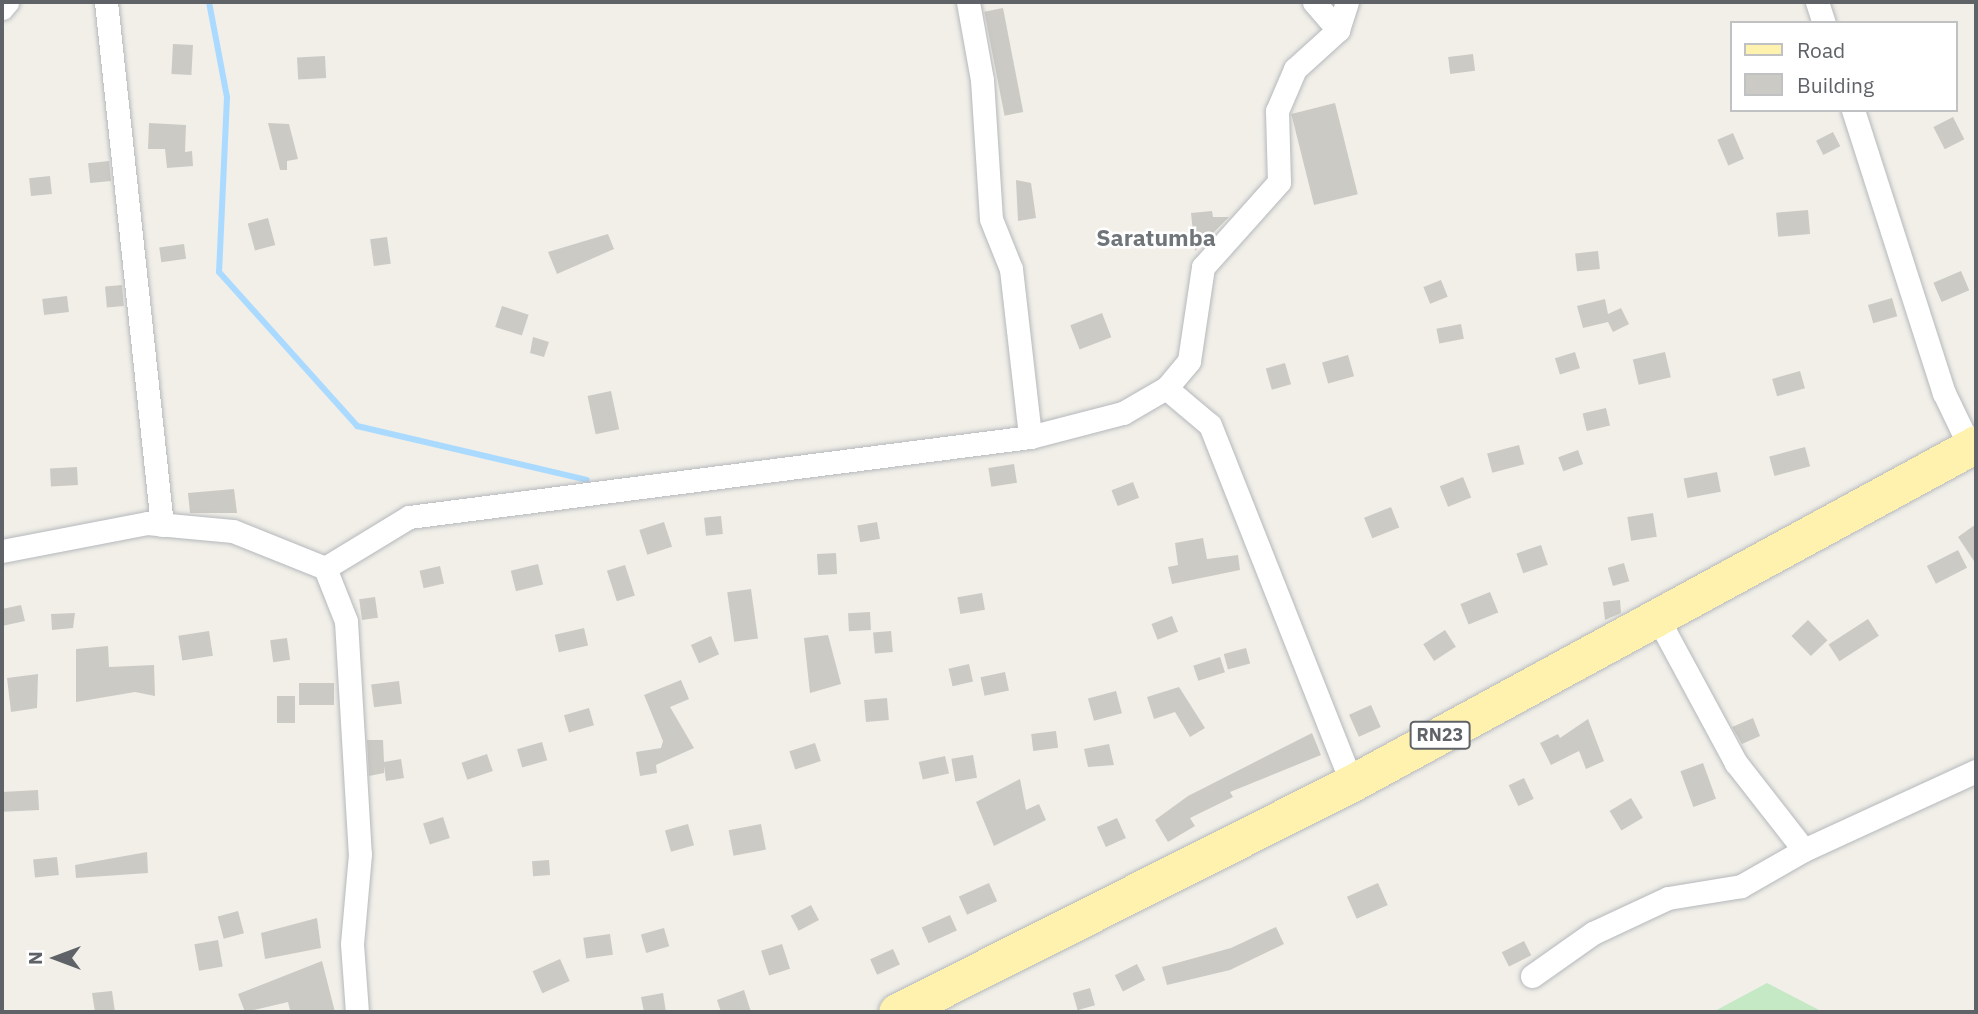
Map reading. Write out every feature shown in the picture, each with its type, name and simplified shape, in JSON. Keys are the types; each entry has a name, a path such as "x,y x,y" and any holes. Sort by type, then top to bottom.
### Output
{"main road":[{"name":"RN23","path":"897,1012 1352,783 1973,446"}],"street":[{"path":"2,8 8,2"},
{"path":"106,2 162,525"},
{"path":"968,2 982,80 991,219 1011,269 1030,438"},
{"path":"1314,2 1338,30"},
{"path":"325,568 409,517 1030,438 1123,413 1167,388 1189,361 1203,267 1279,182 1278,111 1295,69 1338,30 1347,2"},
{"path":"1817,2 1823,21"},
{"path":"1854,112 1944,393 1973,446"},
{"path":"1167,388 1210,425 1352,783"},
{"path":"2,551 162,525 233,531 325,568 346,621 360,854 352,944 357,1012"},
{"path":"1657,617 1736,763 1804,850"},
{"path":"1532,976 1593,933 1668,898 1741,886 1804,850 1976,771"}],"green space":[{"path":"1767,983 1823,1012 1713,1012"}],"building":[{"path":"1003,8 1023,112 1005,116 984,12"},
{"path":"173,44 193,45 191,75 171,74"},
{"path":"1473,54 1475,71 1450,74 1448,57"},
{"path":"325,56 326,78 298,79 297,57"},
{"path":"1335,103 1358,194 1314,205 1291,114"},
{"path":"1953,117 1964,139 1945,149 1933,127"},
{"path":"149,123 186,125 185,152 192,151 193,166 167,168 165,149 148,149"},
{"path":"268,123 289,124 298,159 287,161 287,170 280,170"},
{"path":"1833,132 1840,146 1823,155 1816,141"},
{"path":"1733,133 1744,159 1728,165 1717,140"},
{"path":"109,161 111,181 90,183 88,163"},
{"path":"50,176 52,194 31,196 29,178"},
{"path":"1016,180 1031,183 1036,218 1018,221"},
{"path":"1808,210 1810,234 1778,237 1776,213"},
{"path":"1212,211 1213,217 1229,217 1195,251 1191,213"},
{"path":"268,218 275,245 255,250 248,223"},
{"path":"608,234 614,249 557,274 548,252"},
{"path":"387,237 391,264 374,266 370,239"},
{"path":"184,244 186,259 161,262 159,247"},
{"path":"1598,251 1600,269 1577,271 1575,253"},
{"path":"1961,271 1969,290 1942,302 1933,283"},
{"path":"1441,280 1448,297 1430,304 1423,287"},
{"path":"122,285 124,306 107,307 105,286"},
{"path":"67,296 69,312 44,315 42,299"},
{"path":"1892,298 1897,316 1873,323 1868,305"},
{"path":"1605,299 1608,314 1621,308 1629,324 1613,332 1608,322 1583,328 1577,306"},
{"path":"502,306 529,315 522,336 495,327"},
{"path":"1102,313 1111,337 1080,349 1070,325"},
{"path":"1461,324 1464,339 1439,343 1436,329"},
{"path":"533,337 549,342 544,357 530,353"},
{"path":"1575,352 1580,368 1560,374 1555,358"},
{"path":"1665,352 1671,377 1639,385 1633,359"},
{"path":"1348,355 1354,376 1328,384 1322,362"},
{"path":"1285,363 1291,384 1272,390 1266,369"},
{"path":"1800,371 1805,388 1777,396 1772,379"},
{"path":"611,391 619,429 596,434 588,396"},
{"path":"1606,408 1610,426 1587,431 1583,413"},
{"path":"1519,445 1524,464 1492,473 1487,454"},
{"path":"1805,447 1810,466 1774,476 1769,457"},
{"path":"1578,450 1583,464 1563,471 1558,457"},
{"path":"1014,464 1017,483 991,487 988,468"},
{"path":"77,467 78,485 51,486 50,468"},
{"path":"1717,472 1721,492 1687,498 1684,478"},
{"path":"1463,477 1471,497 1448,507 1440,486"},
{"path":"1133,482 1139,498 1118,506 1112,490"},
{"path":"234,489 237,513 190,513 188,493"},
{"path":"1391,507 1399,527 1372,538 1364,518"},
{"path":"1653,513 1657,537 1631,541 1627,517"},
{"path":"721,516 723,534 706,536 704,518"},
{"path":"664,522 672,547 647,555 639,530"},
{"path":"877,522 880,539 860,542 857,525"},
{"path":"1976,524 1976,564 1958,537"},
{"path":"1203,538 1207,559 1238,555 1240,570 1172,584 1168,567 1178,565 1175,543"},
{"path":"1541,545 1548,565 1523,573 1516,553"},
{"path":"1958,550 1967,568 1936,584 1927,566"},
{"path":"836,553 837,574 818,575 817,554"},
{"path":"1624,563 1629,581 1613,586 1608,568"},
{"path":"538,564 543,584 516,591 511,571"},
{"path":"625,565 635,595 617,601 607,571"},
{"path":"440,566 444,584 424,588 420,571"},
{"path":"751,589 758,639 734,642 727,592"},
{"path":"1490,592 1498,612 1469,624 1460,604"},
{"path":"982,593 985,610 960,614 957,597"},
{"path":"375,597 378,618 362,620 359,599"},
{"path":"1620,600 1621,613 1605,620 1603,602"},
{"path":"21,605 25,621 2,626 2,609"},
{"path":"870,612 871,630 849,631 848,613"},
{"path":"75,613 73,628 52,630 51,614"},
{"path":"1172,616 1178,632 1158,640 1151,624"},
{"path":"1868,619 1879,636 1839,661 1829,645"},
{"path":"1808,620 1827,640 1811,656 1791,636"},
{"path":"584,628 588,646 559,652 555,635"},
{"path":"1445,630 1456,647 1434,661 1423,644"},
{"path":"209,631 213,656 182,661 178,636"},
{"path":"891,631 893,652 875,653 873,633"},
{"path":"828,635 841,684 810,693 804,638"},
{"path":"711,636 719,654 699,663 691,645"},
{"path":"287,638 290,660 273,662 270,640"},
{"path":"108,646 109,667 154,665 155,696 135,692 76,702 76,649"},
{"path":"1246,648 1250,663 1228,669 1224,654"},
{"path":"1220,657 1225,672 1198,681 1193,666"},
{"path":"969,664 973,682 953,686 949,669"},
{"path":"1005,672 1009,691 984,696 981,677"},
{"path":"38,674 37,708 11,712 7,678"},
{"path":"681,680 689,699 670,707 694,748 656,765 657,773 640,776 636,752 661,748 663,741 644,695"},
{"path":"399,681 402,704 374,707 371,684"},
{"path":"299,683 334,683 334,705 299,705"},
{"path":"1179,687 1205,728 1190,737 1175,712 1154,719 1147,697"},
{"path":"1116,691 1122,713 1094,721 1088,699"},
{"path":"277,696 295,696 295,723 277,723"},
{"path":"887,698 889,720 866,722 864,700"},
{"path":"1371,705 1381,727 1359,737 1349,715"},
{"path":"589,708 594,725 569,732 564,715"},
{"path":"1753,718 1760,736 1742,744 1732,727"},
{"path":"1588,719 1604,761 1586,769 1579,751 1551,765 1540,743 1558,734 1560,738"},
{"path":"1056,731 1058,748 1033,751 1031,734"},
{"path":"1312,733 1321,755 1230,792 1233,797 1190,818 1195,826 1168,842 1155,820 1188,796"},
{"path":"367,740 383,740 384,762 401,759 404,778 386,781 384,766 384,773 369,776"},
{"path":"542,742 547,760 522,767 517,749"},
{"path":"815,743 821,761 795,769 789,751"},
{"path":"1109,744 1114,765 1088,767 1084,749"},
{"path":"487,754 493,771 467,780 461,763"},
{"path":"973,755 977,778 955,781 951,759"},
{"path":"945,756 949,774 923,780 919,762"},
{"path":"1703,763 1716,799 1693,807 1680,771"},
{"path":"1524,778 1534,799 1518,806 1509,785"},
{"path":"1020,779 1026,810 1039,804 1046,820 994,846 976,802"},
{"path":"38,790 39,810 3,812 2,792"},
{"path":"1631,798 1643,818 1621,831 1610,811"},
{"path":"443,817 450,838 430,844 423,823"},
{"path":"1117,818 1126,838 1106,847 1097,827"},
{"path":"688,824 694,845 671,852 665,831"},
{"path":"761,824 766,850 734,856 729,830"},
{"path":"147,852 148,873 76,878 75,865"},
{"path":"57,857 59,875 35,877 33,860"},
{"path":"549,860 550,875 533,876 532,861"},
{"path":"989,883 997,901 967,915 959,896"},
{"path":"1378,883 1388,905 1357,919 1347,897"},
{"path":"811,905 819,920 799,931 791,916"},
{"path":"238,911 244,933 224,939 218,916"},
{"path":"950,915 957,931 929,943 922,928"},
{"path":"317,918 321,948 265,959 261,933"},
{"path":"1276,927 1284,944 1230,970 1167,985 1162,967 1231,948"},
{"path":"664,928 669,946 646,953 641,935"},
{"path":"610,934 613,955 586,959 583,938"},
{"path":"218,940 223,967 199,971 194,944"},
{"path":"1524,941 1531,955 1509,967 1502,952"},
{"path":"782,944 790,969 769,976 761,951"},
{"path":"893,949 900,965 877,975 870,959"},
{"path":"560,959 570,981 542,993 533,971"},
{"path":"322,961 335,1012 290,1010 288,1002 245,1012 238,994"},
{"path":"1137,964 1145,980 1123,991 1115,975"},
{"path":"1090,988 1095,1005 1078,1010 1073,993"},
{"path":"744,990 751,1012 721,1012 717,1000"},
{"path":"112,991 115,1012 95,1012 92,993"},
{"path":"663,993 666,1012 644,1012 641,997"}],"waterway":[{"path":"209,2 227,97 219,272 357,426 587,480"}],"district":[{"name":"Saratumba","path":"1156,237"}]}
